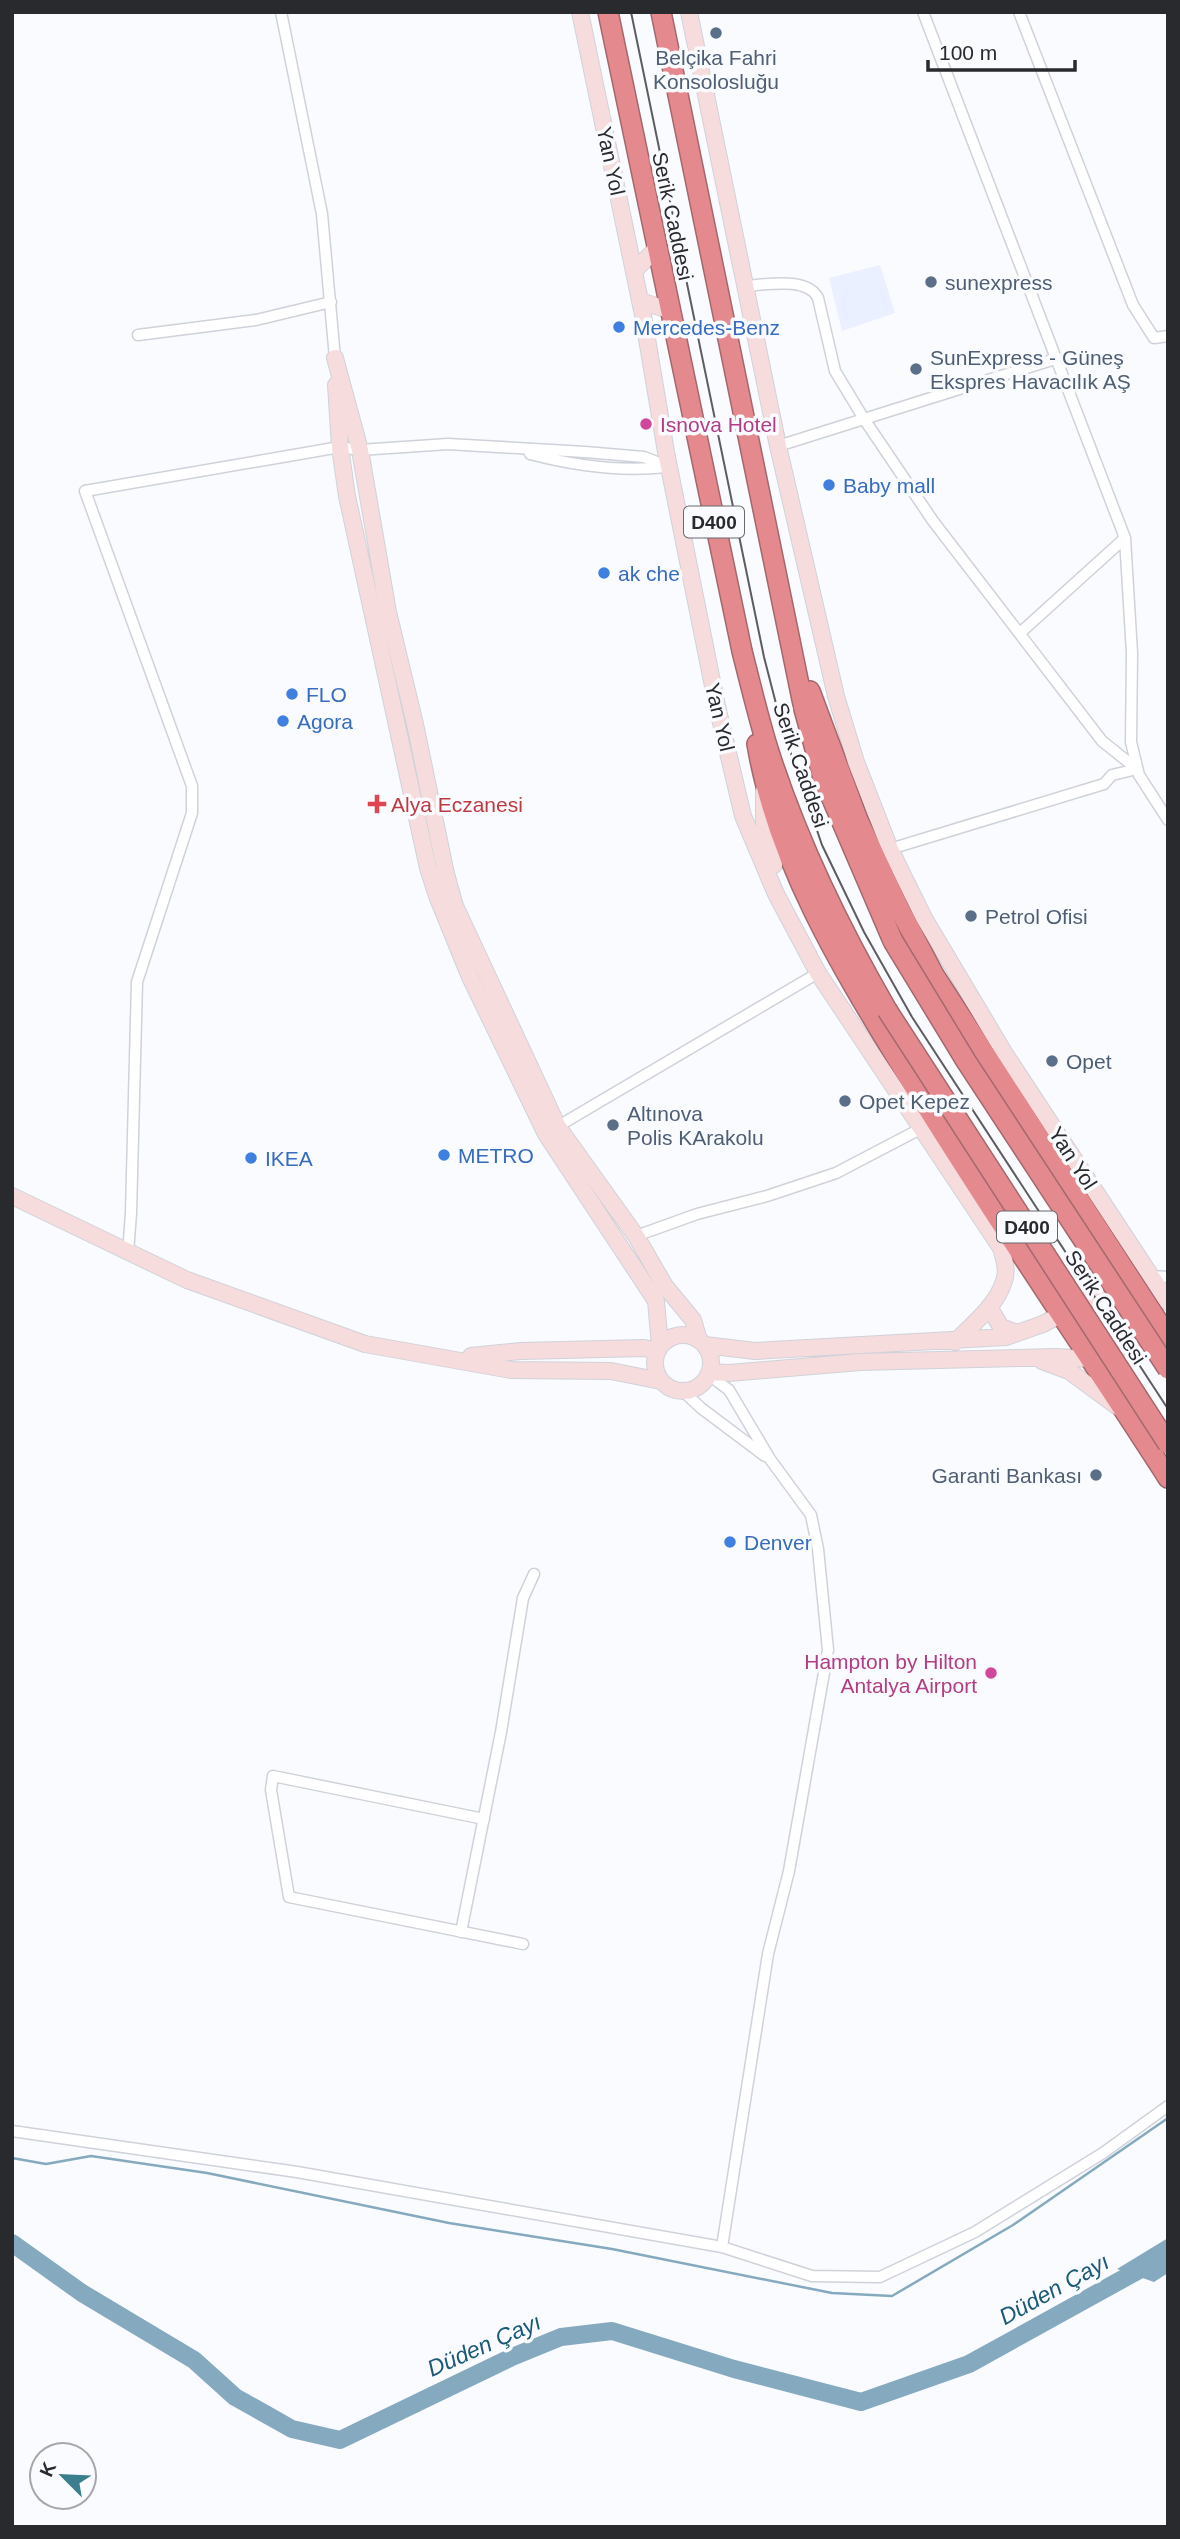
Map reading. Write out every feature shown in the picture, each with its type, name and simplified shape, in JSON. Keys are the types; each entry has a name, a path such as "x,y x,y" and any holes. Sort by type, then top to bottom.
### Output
{"highway":[{"name":"Serik Caddesi","path":"608,12 742,651 768,748 793,818 850,946 887,1010 1168,1444"},
{"name":"Serik Caddesi","path":"661,12 804,709 823,778 893,941 966,1061 1168,1369"},
{"path":"790,642 858,820 934,975 1128,1279 1163,1329"},
{"path":"742,651 764,785 814,916 869,1013 954,1151 1168,1478"}],"street":[{"path":"281,12 322,214 331,302 340,447 347,496 428,867 470,977 552,1130 656,1301 659,1349 655,1361 656,1372 661,1381 671,1389 684,1392 770,1460"},
{"name":"Yan Yol","path":"580,12 640,301 669,467 717,706 743,816 773,884 818,973 1001,1248 1006,1265 1004,1282 989,1307 955,1342"},
{"name":"Yan Yol","path":"689,12 778,446 836,696 856,762 890,849 924,918 1005,1054 1168,1301"},
{"path":"923,12 1125,537 1132,653 1131,742 1137,769 1168,820"},
{"path":"1019,12 1133,305 1154,338 1168,336"},
{"path":"634,271 656,249"},
{"path":"714,271 741,267"},
{"path":"720,300 736,297 744,286 804,285 814,291 818,298 835,372 864,419 933,521 1102,741 1137,769"},
{"path":"640,301 669,310"},
{"path":"138,335 256,320 331,302"},
{"path":"335,358 360,450 388,612 455,906 552,1130 636,1236 665,1286 693,1320 710,1358 709,1373 698,1387 684,1392"},
{"path":"778,446 1055,359"},
{"path":"128,1253 137,982 192,813 192,786 85,491 340,447 360,450 448,444 585,452 644,457 669,467"},
{"path":"1020,633 1125,537"},
{"path":"890,849 1104,785 1112,775 1137,769"},
{"path":"764,785 764,829 775,868 773,884"},
{"path":"552,1130 818,973"},
{"path":"636,1236 697,1213 767,1196 836,1173 922,1128 954,1151"},
{"path":"12,1196 187,1280 365,1344 511,1370 611,1371 661,1381"},
{"path":"451,1358 521,1352 659,1349 674,1336 683,1335 702,1343 755,1351 955,1342 1006,1337 1044,1324 1128,1279 1168,1277"},
{"path":"709,1373 860,1362 1034,1357 1091,1359 1163,1329 1168,1301"},
{"path":"989,1307 1001,1327 1017,1333"},
{"path":"1034,1357 1069,1371 1127,1415"},
{"path":"709,1373 729,1390 770,1460 811,1515 818,1549 828,1650 789,1871 768,1954 722,2247"},
{"path":"461,1932 502,1731 523,1598 534,1574"},
{"path":"484,1819 273,1776 271,1790 289,1897 523,1944"},
{"path":"12,2131 297,2172 722,2247 812,2276 880,2277 975,2232 1103,2153 1168,2106"}],"shaded area":[{"path":"880,265 895,313 842,331 829,278"}],"water":[{"path":"1168,2238 1168,2273 1154,2282 1117,2269"}],"waterway":[{"path":"12,2158 46,2164 91,2156 207,2173 449,2223 612,2249 832,2293 892,2296 1013,2225 1168,2118"},
{"name":"Düden Çayı","path":"12,2243 82,2293 194,2360 235,2397 292,2429 340,2440 512,2357 561,2337 612,2331 734,2369 861,2402 969,2364 1168,2254"}],"tram line":[{"path":"631,12 764,657 782,727 822,845 864,932 912,1017 1168,1409"}],"place":[{"name":"Belçika Fahri Konsolosluğu","path":"716,33"},
{"name":"sunexpress","path":"931,282"},
{"name":"Mercedes-Benz","path":"619,327"},
{"name":"SunExpress - Güneş Ekspres Havacılık AŞ","path":"916,369"},
{"name":"Isnova Hotel","path":"646,424"},
{"name":"Baby mall","path":"829,485"},
{"name":"ak che","path":"604,573"},
{"name":"FLO","path":"292,694"},
{"name":"Agora","path":"283,721"},
{"name":"Alya Eczanesi","path":"377,804"},
{"name":"Petrol Ofisi","path":"971,916"},
{"name":"Opet","path":"1052,1061"},
{"name":"Opet Kepez","path":"845,1101"},
{"name":"Altınova Polis KArakolu","path":"613,1125"},
{"name":"METRO","path":"444,1155"},
{"name":"IKEA","path":"251,1158"},
{"name":"Garanti Bankası","path":"1096,1475"},
{"name":"Denver","path":"730,1542"},
{"name":"Hampton by Hilton Antalya Airport","path":"991,1673"}]}
